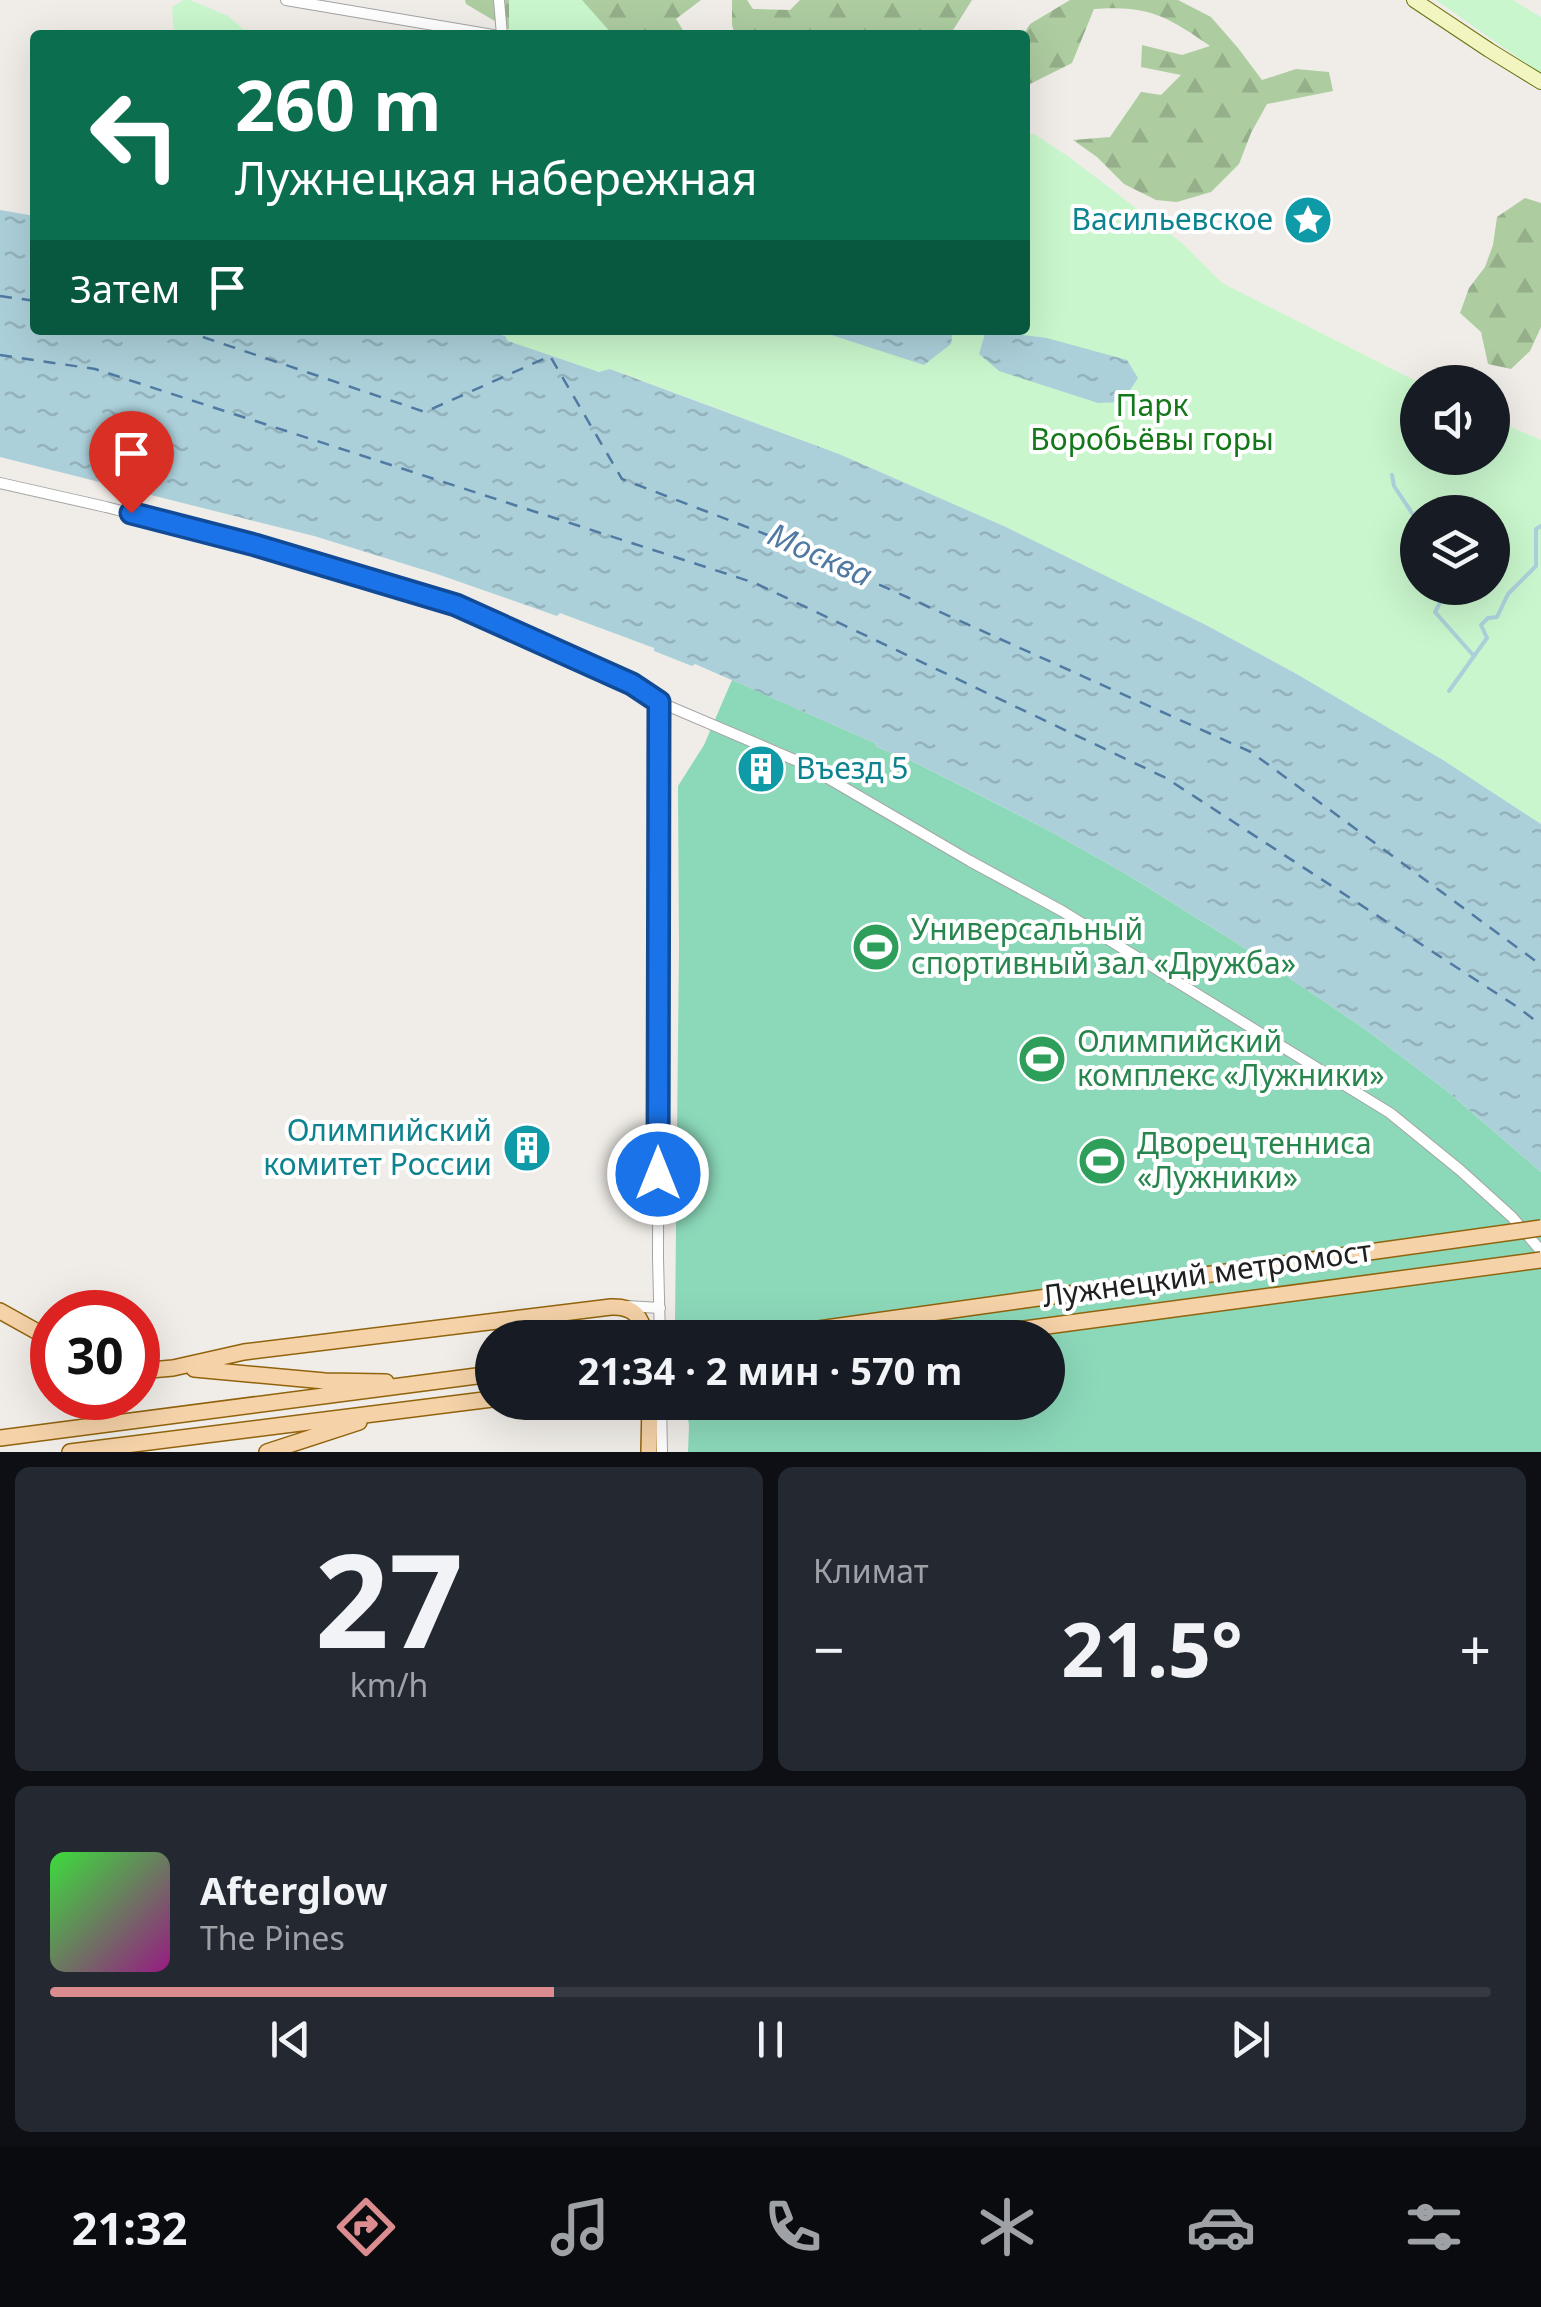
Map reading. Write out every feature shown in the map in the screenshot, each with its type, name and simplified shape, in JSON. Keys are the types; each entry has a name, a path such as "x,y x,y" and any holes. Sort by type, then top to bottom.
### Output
{"main road":[{"path":"1414,0 1541,82"},
{"name":"Лужнецкий метромост","path":"882,1320 1541,1228"},
{"name":"Лужнецкий метромост","path":"1065,1324 1541,1260"},
{"path":"160,1369 277,1348 624,1306 642,1320"},
{"path":"0,1311 30,1328"},
{"path":"173,1368 325,1380 435,1382"},
{"path":"0,1438 475,1376"},
{"path":"70,1452 475,1400"},
{"path":"268,1452 391,1412"},
{"path":"649,1452 650,1420"}],"street":[{"path":"286,0 463,30"},
{"path":"499,0 502,30"},
{"path":"0,483 255,545 456,605 632,684 659,702 808,766 1062,911 1390,1112 1512,1217 1541,1250"},
{"path":"659,702 660,1320"},
{"path":"624,1306 660,1308"},
{"path":"661,1420 662,1452"}],"green space":[{"path":"190,0 228,16 247,30 174,30 172,7"},
{"path":"465,0 701,0 676,19 683,30 510,30"},
{"path":"509,0 582,0 609,30 509,30"},
{"path":"732,0 747,0 753,9 790,10 800,0 972,0 953,30 734,30"},
{"path":"1070,0 1178,0 1211,17 1262,80 1296,69 1329,72 1333,91 1267,104 1239,164 1211,192 1177,202 1156,200 1124,184 1073,140 1110,137 1141,92 1161,95 1181,75 1141,67 1142,45 1182,55 1210,46 1156,15 1129,9 1094,9 1072,63 1030,84 1030,30 1026,30"},
{"path":"1436,0 1513,0 1541,17 1541,74"},
{"name":"Парк Воробьёвы горы","path":"1030,134 1034,134 1182,243 1222,283 1400,373 1400,475 1510,475 1510,426 1541,440 1541,824 1443,760 1295,673 1006,527 839,454 611,369 599,372 507,341 502,335 1030,335"},
{"path":"1525,198 1541,203 1541,327 1530,351 1511,369 1510,365 1488,364 1481,332 1460,313 1469,288 1485,267 1497,217"},
{"name":"Олимпийский комплекс «Лужники»","path":"732,680 875,743 1128,875 1365,1029 1446,1090 1541,1172 1541,1452 688,1452 688,1420 1065,1420 1065,1320 675,1320 678,786 704,745"}],"water":[{"name":"Москва","path":"0,210 30,215 30,335 502,335 508,341 599,372 610,369 839,454 1006,527 1295,673 1443,760 1541,824 1541,1172 1446,1090 1365,1029 1248,950 1050,831 875,743 695,664 560,613 557,616 314,536 0,457"},
{"path":"831,335 952,335 951,344 924,365"},
{"path":"985,335 1047,338 1127,360 1138,378 1122,402 1098,403 999,371 979,354"}],"waterway":[{"path":"1392,475 1400,495"},
{"path":"1449,691 1487,638 1481,625 1488,618 1497,617 1508,594 1536,566 1536,529 1541,526"},
{"path":"1439,605 1435,612 1473,655"}],"ferry route":[{"path":"0,296 30,300"},
{"path":"197,335 425,412 550,356 622,479 778,539 1251,752 1541,965"},
{"path":"0,355 95,369 755,583 1166,778 1541,1025"}],"place":[{"name":"Васильевское","path":"1308,220"},
{"name":"Въезд 5","path":"761,769"},
{"name":"Универсальный спортивный зал «Дружба»","path":"876,947"},
{"name":"Олимпийский комплекс «Лужники»","path":"1042,1059"},
{"name":"Олимпийский комитет России","path":"527,1148"},
{"name":"Дворец тенниса «Лужники»","path":"1102,1161"}],"route":[{"path":"131,513 456,605 632,684 659,702 658,1174"}]}
